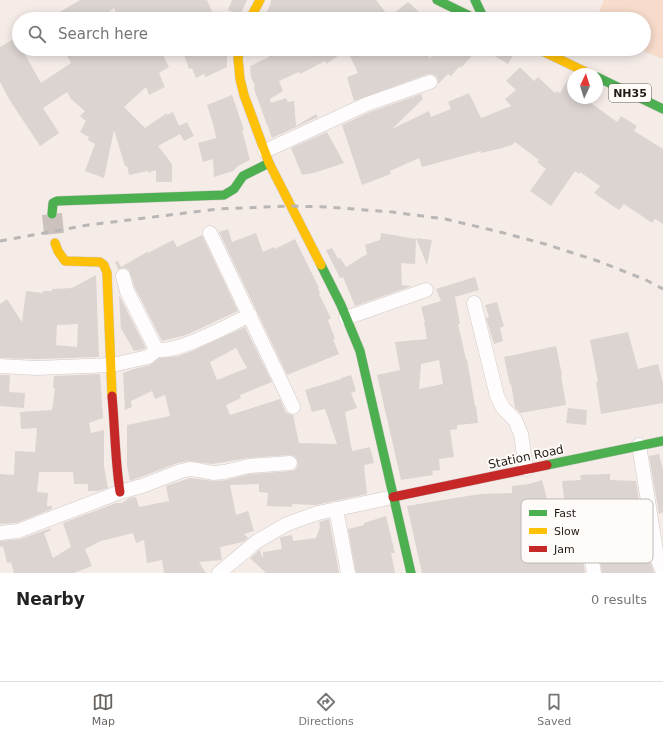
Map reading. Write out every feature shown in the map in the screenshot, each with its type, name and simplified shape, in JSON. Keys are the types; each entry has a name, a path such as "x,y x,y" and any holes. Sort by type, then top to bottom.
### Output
{"main road":[{"path":"254,12 260,0"},
{"path":"437,0 462,12"},
{"path":"475,0 481,12"},
{"path":"238,56 240,79 244,95 267,157 341,305 360,351 411,573"},
{"path":"553,56 578,68"},
{"name":"NH35","path":"603,80 663,109"},
{"path":"52,214 53,203 57,201 224,195 234,189 242,176 267,157"},
{"path":"55,243 58,251 65,261 100,262 104,265 106,273 112,365 116,467 120,492"},
{"name":"Station Road","path":"393,497 663,441"}],"street":[{"path":"267,157 367,104 430,82"},
{"path":"210,233 293,407"},
{"path":"123,276 126,291 152,340 155,350"},
{"path":"346,318 426,290"},
{"path":"474,303 497,396 503,408 515,420 521,434 526,469"},
{"path":"155,350 161,351 204,337 250,315"},
{"path":"0,366 36,368 112,365 148,357 155,350"},
{"path":"639,445 648,499"},
{"path":"0,533 18,531 120,492 142,486 181,471 190,469 213,473 249,466 290,462"},
{"path":"219,573 256,542 287,524 318,513 393,497"},
{"path":"336,510 348,573"},
{"path":"653,532 660,572"},
{"path":"592,563 594,573"}],"shaded area":[{"path":"604,0 663,0 663,59 651,54 651,12 599,12"}],"building":[{"path":"80,0 207,0 212,12 116,12 114,8 109,12 60,12"},
{"path":"232,0 247,0 241,12 233,12 228,10"},
{"path":"271,0 376,0 385,12 266,12"},
{"path":"408,2 419,12 395,12"},
{"path":"12,40 12,56 26,56 41,83 71,63 67,56 164,56 169,67 159,73 165,87 149,95 146,87 124,107 145,128 167,113 167,115 173,112 179,126 187,122 194,136 184,141 180,134 158,146 172,164 172,182 156,182 156,170 148,173 148,171 129,175 114,130 104,178 85,171 95,144 88,140 89,137 80,132 86,121 80,116 85,111 71,99 67,92 43,108 59,133 40,146 9,99 0,82 0,47"},
{"path":"184,56 227,56 227,67 206,77 204,74 196,78 192,68 189,69"},
{"path":"338,56 326,64 325,61 300,74 299,72 279,81 283,91 270,99 271,103 286,98 288,102 294,101 296,126 316,114 318,117 272,138 255,92 250,66 269,57"},
{"path":"350,56 428,56 430,58 432,56 472,56 461,68 460,66 451,76 448,74 438,84 436,76 428,74 354,101 347,77 358,73"},
{"path":"495,56 512,56 508,64"},
{"path":"520,67 534,81 538,77 555,93 557,91 560,93 567,81 567,104 592,104 617,122 621,116 637,126 634,131 663,149 663,224 655,219 652,223 624,204 619,210 594,193 600,186 580,172 579,174 575,171 551,206 530,191 546,169 537,162 539,160 515,142 512,145 502,148 481,153 481,151 422,167 419,158 390,171 391,174 362,185 342,125 370,112 421,94 423,99 392,129 429,111 431,117 451,109 448,102 469,93 481,118 511,106 505,99 516,90 506,81"},
{"path":"232,95 244,130 242,130 250,160 238,166 233,171 214,177 213,159 203,162 198,143 216,138 207,105"},
{"path":"327,132 344,163 314,173 302,175 291,148"},
{"path":"228,229 232,242 256,233 263,252 274,247 275,249 295,239 319,288 319,294 331,318 328,320 339,354 287,375 219,232"},
{"path":"381,233 416,239 415,264 401,263 402,285 412,286 355,306 343,277 340,278 326,250 332,248 338,259 340,258 346,267 367,254 365,245 380,240"},
{"path":"202,235 238,311 186,335 162,341 135,288 129,270 125,268 118,269 115,262 118,261 121,267 147,252 148,253 173,240 177,247"},
{"path":"416,238 432,240 427,265"},
{"path":"96,275 99,357 36,359 0,358 0,304 7,299 22,322 26,291 43,293 43,291 52,291 52,289 72,288","holes":["78,324 77,347 56,345 57,325"]},
{"path":"475,277 479,290 455,297 460,324 458,324 467,359 478,423 457,425 457,429 450,430 454,457 439,459 440,470 432,471 433,475 401,480 377,375 400,370 395,342 427,339 421,307 441,301 436,289","holes":["439,360 443,384 419,389 421,364"]},
{"path":"119,295 146,348 144,349 134,351 121,330"},
{"path":"497,302 504,326 500,328 503,341 494,344 486,318 489,317 485,305"},
{"path":"245,327 272,382 240,395 241,398 226,405 230,415 280,399 286,413 293,415 299,443 337,444 325,409 312,412 305,390 351,375 356,391 351,393 357,408 345,412 352,451 370,447 374,463 364,465 367,494 316,505 292,504 292,507 267,506 268,493 259,492 259,484 230,485 236,515 248,511 254,531 244,534 248,538 243,542 220,547 222,560 199,562 206,573 164,573 162,560 147,563 144,540 136,543 133,533 101,541 85,549 92,566 74,573 14,573 11,562 7,563 3,546 0,547 0,541 21,539 51,528 50,531 44,533 53,558 71,547 63,523 116,503 122,503 129,498 136,497 139,507 169,501 166,486 190,478 214,481 226,480 250,474 295,470 298,466 297,459 290,455 248,458 213,464 188,461 178,463 130,481 127,466 127,425 170,416 165,395 155,399 152,391 131,401 132,407 125,410 123,373 150,365 159,358 178,356","holes":["236,348 247,368 217,380 210,362"]},
{"path":"628,332 638,369 658,364 663,383 663,403 601,414 596,382 598,382 590,340"},
{"path":"556,346 566,405 520,413 515,408 504,357"},
{"path":"100,374 103,418 89,423 91,433 104,430 104,467 108,488 98,491 88,491 88,484 74,484 73,472 39,472 37,492 48,493 47,506 52,506 52,509 16,523 0,524 0,474 14,475 15,451 35,452 37,428 21,429 20,412 52,410 55,389 53,388 54,376"},
{"path":"0,375 10,375 9,392 25,393 24,408 0,406"},
{"path":"568,408 587,410 586,425 566,423"},
{"path":"659,454 663,470 663,512 659,514 649,456"},
{"path":"610,474 610,480 636,481 639,499 564,499 562,481 581,480 580,475"},
{"path":"542,480 547,499 521,499 521,563 584,563 585,573 422,573 407,506 481,494 512,493 512,486 529,484"},
{"path":"386,516 395,553 391,553 395,573 356,573 348,529 364,525 364,523"},
{"path":"329,519 339,573 266,573 250,558 260,550 263,559 263,552 282,549 280,538 282,537 292,535 293,541 316,538 320,527 319,522"},
{"path":"601,563 651,563 654,573 602,573"}],"tunnel":[{"path":"52,214 55,243"}],"railway":[{"path":"0,241 88,225 218,209 290,206 327,207 392,212 445,219 500,232 545,244 598,261 646,280 663,289"}],"traffic: fast":[{"path":"437,0 462,12"},
{"path":"475,0 481,12"},
{"path":"603,80 663,109"},
{"path":"52,214 53,203 57,201 224,195 234,189 243,176 269,163"},
{"path":"321,265 341,305 360,351 411,573"},
{"path":"547,465 663,441"}],"traffic: slow":[{"path":"254,12 260,0"},
{"path":"238,56 240,79 244,95 269,163 321,265"},
{"path":"553,56 578,68"},
{"path":"55,243 58,251 65,261 100,262 104,265 107,273 112,396"}],"traffic: jam":[{"path":"112,396 120,492"},
{"path":"393,497 547,465"}]}
